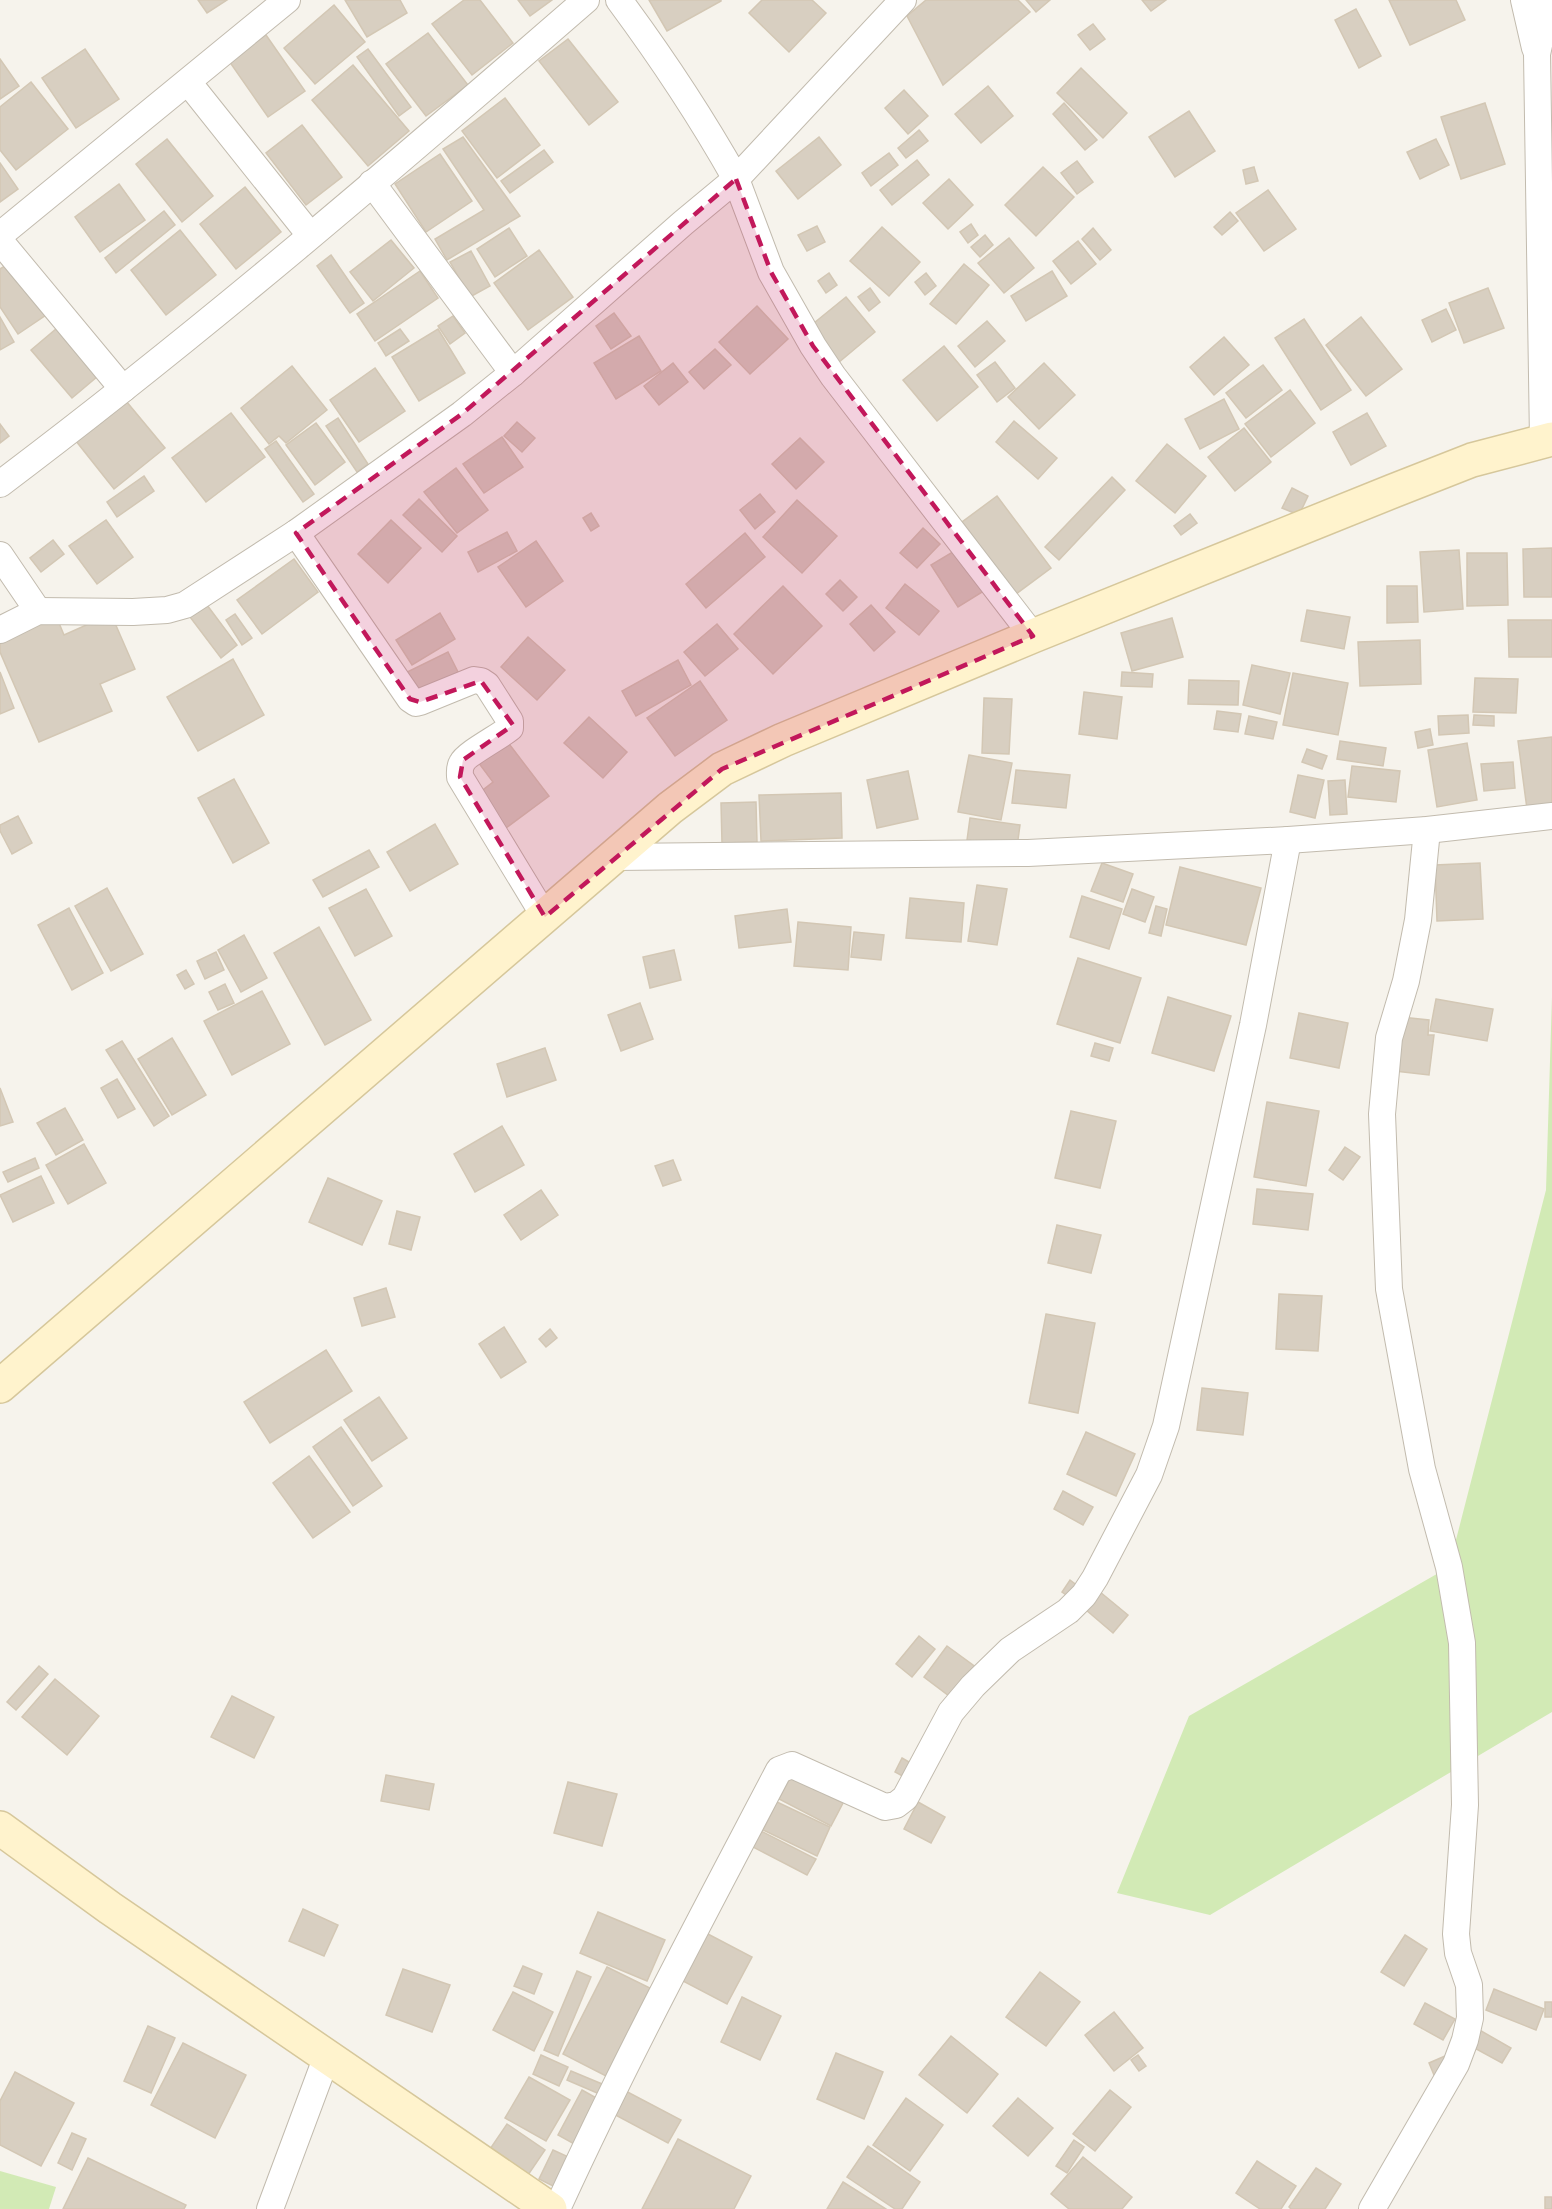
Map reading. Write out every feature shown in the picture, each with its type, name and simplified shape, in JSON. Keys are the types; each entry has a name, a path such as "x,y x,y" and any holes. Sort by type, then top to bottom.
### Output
{"street":[{"path":"0,235 287,0"},
{"path":"0,484 123,389 310,235 586,0"},
{"path":"619,0 663,60 705,124 736,179 771,272 813,346 833,376 1033,636"},
{"path":"0,630 38,611 133,612 177,609 296,533 462,414 513,373 736,179 903,0"},
{"path":"0,1386 670,808 722,770 783,740 1033,636 1472,460 1548,440 1537,54 1524,0"},
{"path":"1537,54 1549,0"},
{"path":"188,82 310,235"},
{"path":"372,183 513,373"},
{"path":"0,241 123,389"},
{"path":"296,533 410,699 416,703 420,702 474,680 487,685 510,721 510,728 463,760 460,777 546,917"},
{"path":"0,555 38,611"},
{"path":"615,857 1028,853 1288,840 1427,830 1552,816"},
{"path":"1372,2209 1456,2064 1470,2018 1469,1985 1458,1953 1456,1934 1466,1804 1462,1643 1449,1567 1422,1469 1389,1289 1382,1114 1389,1038 1406,981 1418,920 1427,830"},
{"path":"557,2209 593,2130 638,2041 779,1770 792,1765 885,1807 896,1805 905,1798 951,1712 973,1686 1010,1650 1068,1611 1084,1595 1095,1578 1149,1475 1166,1426 1253,1025 1288,840"},
{"path":"0,1828 101,1902 550,2209"},
{"path":"270,2209 327,2056"}],"highlighted area":[{"path":"736,179 771,272 813,346 1033,636 722,769 545,917 460,777 463,760 513,725 481,681 420,702 410,699 296,533 462,414"}],"green space":[{"path":"1552,997 1552,1712 1210,1915 1117,1893 1189,1716 1449,1567 1546,1190"},
{"path":"0,2171 56,2187 49,2209 0,2209"}],"building":[{"path":"198,0 227,0 207,13"},
{"path":"345,0 400,0 407,13 367,37"},
{"path":"464,0 480,0 513,43 472,75 432,24"},
{"path":"518,0 552,0 530,16"},
{"path":"649,0 721,0 721,1 667,31"},
{"path":"762,0 812,0 826,13 789,52 749,13"},
{"path":"926,0 1018,0 1030,12 943,85 907,16"},
{"path":"1026,0 1050,0 1036,12"},
{"path":"1142,0 1166,0 1151,11"},
{"path":"1389,0 1456,0 1465,20 1410,45"},
{"path":"334,5 365,42 315,84 284,48"},
{"path":"1356,9 1381,56 1359,68 1335,20"},
{"path":"1093,24 1105,39 1090,50 1078,35"},
{"path":"428,33 468,85 426,116 386,64"},
{"path":"266,35 305,91 268,117 229,61"},
{"path":"568,39 618,102 589,125 539,61"},
{"path":"85,49 119,99 76,128 42,78"},
{"path":"368,49 411,107 399,116 357,57"},
{"path":"0,59 19,86 0,99"},
{"path":"353,65 409,131 368,166 312,100"},
{"path":"1081,68 1127,113 1103,138 1057,93"},
{"path":"31,82 68,129 16,170 0,150 0,107"},
{"path":"988,86 1013,116 981,143 955,114"},
{"path":"904,90 928,116 908,134 885,108"},
{"path":"505,98 540,145 497,178 462,131"},
{"path":"1064,103 1097,140 1085,150 1053,114"},
{"path":"1485,103 1505,164 1461,179 1441,117"},
{"path":"1189,111 1215,151 1175,177 1149,137"},
{"path":"302,125 342,177 306,205 266,153"},
{"path":"919,130 928,141 906,158 898,148"},
{"path":"463,137 520,216 447,260 435,239 484,210 443,149"},
{"path":"819,137 841,165 798,199 776,171"},
{"path":"167,139 213,196 182,222 136,164"},
{"path":"1436,139 1449,165 1420,179 1407,152"},
{"path":"544,150 553,162 510,193 501,181"},
{"path":"889,153 898,165 871,186 862,173"},
{"path":"440,154 472,201 426,232 395,184"},
{"path":"917,160 929,175 892,205 880,190"},
{"path":"1077,161 1093,182 1077,194 1061,173"},
{"path":"0,163 18,189 0,202"},
{"path":"1043,167 1074,197 1036,236 1005,205"},
{"path":"1254,167 1258,181 1246,184 1243,170"},
{"path":"949,179 973,205 948,229 923,203"},
{"path":"119,184 145,220 100,252 75,217"},
{"path":"245,187 281,232 236,269 200,224"},
{"path":"1268,190 1296,229 1264,251 1236,213"},
{"path":"164,211 175,225 116,273 105,258"},
{"path":"1230,212 1238,221 1222,235 1214,227"},
{"path":"971,224 978,235 968,243 960,232"},
{"path":"817,226 825,242 807,251 798,235"},
{"path":"882,227 920,262 889,296 850,261"},
{"path":"509,228 527,256 495,277 477,249"},
{"path":"1093,228 1111,250 1100,260 1082,239"},
{"path":"180,230 216,275 166,315 131,270"},
{"path":"985,235 993,245 980,257 971,247"},
{"path":"1009,238 1034,268 1004,293 978,263"},
{"path":"391,240 414,268 373,301 350,272"},
{"path":"1078,241 1096,264 1071,284 1053,261"},
{"path":"539,250 573,297 528,330 494,283"},
{"path":"471,251 490,286 470,297 450,262"},
{"path":"331,255 364,303 350,313 317,266"},
{"path":"13,261 49,313 18,334 0,307 0,269"},
{"path":"964,264 989,285 956,324 930,304"},
{"path":"420,271 438,298 375,341 357,314"},
{"path":"1052,271 1067,296 1026,321 1011,296"},
{"path":"829,273 837,285 826,293 818,281"},
{"path":"926,273 936,286 925,295 915,282"},
{"path":"870,288 880,302 869,311 858,297"},
{"path":"1488,288 1504,328 1464,343 1449,303"},
{"path":"846,297 875,332 838,363 809,327"},
{"path":"757,306 788,339 750,374 719,342"},
{"path":"1446,309 1456,330 1432,342 1422,320"},
{"path":"614,313 631,336 611,349 596,326"},
{"path":"453,316 465,333 450,344 438,326"},
{"path":"0,317 14,342 0,350"},
{"path":"1361,317 1402,369 1366,396 1326,345"},
{"path":"1304,319 1351,390 1321,410 1275,338"},
{"path":"987,321 1005,341 975,367 958,346"},
{"path":"63,323 104,371 72,398 31,350"},
{"path":"400,329 409,341 386,356 378,343"},
{"path":"438,329 465,373 419,401 392,357"},
{"path":"639,336 661,371 616,399 594,363"},
{"path":"1224,337 1249,365 1214,395 1190,367"},
{"path":"944,346 978,387 937,421 903,380"},
{"path":"715,349 731,365 704,389 689,372"},
{"path":"995,362 1015,388 997,402 977,375"},
{"path":"673,363 688,382 659,405 644,386"},
{"path":"1044,363 1075,395 1039,429 1008,397"},
{"path":"1263,365 1282,390 1246,418 1226,393"},
{"path":"292,366 327,410 286,443 279,436 269,444 241,408"},
{"path":"375,368 405,411 359,442 330,400"},
{"path":"1290,390 1315,423 1271,457 1245,424"},
{"path":"1224,399 1239,429 1200,449 1185,419"},
{"path":"126,401 165,448 114,489 76,441"},
{"path":"231,413 265,457 206,502 172,458"},
{"path":"1367,413 1386,446 1351,465 1333,432"},
{"path":"338,418 368,464 357,472 326,426"},
{"path":"1014,421 1057,458 1038,479 996,442"},
{"path":"517,422 535,438 522,452 504,436"},
{"path":"316,423 345,462 315,485 286,445"},
{"path":"0,424 9,436 0,443"},
{"path":"1244,428 1271,462 1235,491 1208,457"},
{"path":"502,437 523,467 484,493 463,464"},
{"path":"800,438 824,462 796,489 772,464"},
{"path":"276,441 314,494 303,502 265,449"},
{"path":"1167,444 1206,476 1175,513 1136,481"},
{"path":"456,468 488,510 457,533 424,492"},
{"path":"144,476 154,491 117,517 107,502"},
{"path":"1112,477 1125,490 1059,560 1045,547"},
{"path":"1292,488 1308,496 1299,515 1282,508"},
{"path":"760,494 775,512 755,529 740,510"},
{"path":"997,496 1051,568 1016,594 962,522"},
{"path":"419,499 457,536 442,552 403,515"},
{"path":"797,500 837,536 802,573 763,537"},
{"path":"591,513 599,526 591,531 583,518"},
{"path":"1190,514 1197,523 1181,535 1174,526"},
{"path":"106,520 133,557 97,584 69,546"},
{"path":"391,520 421,548 388,583 358,554"},
{"path":"923,528 940,544 917,568 900,553"},
{"path":"507,532 517,551 478,572 468,552"},
{"path":"745,533 765,557 706,608 686,584"},
{"path":"53,540 64,554 41,572 30,558"},
{"path":"536,541 563,581 526,607 498,567"},
{"path":"961,547 987,589 958,607 931,565"},
{"path":"1552,548 1552,597 1524,597 1523,549"},
{"path":"1459,550 1463,609 1424,612 1420,552"},
{"path":"1467,553 1507,553 1508,605 1467,606"},
{"path":"294,559 318,592 262,634 237,600"},
{"path":"840,580 857,597 843,611 826,594"},
{"path":"905,584 939,611 919,635 886,608"},
{"path":"783,586 822,626 773,674 734,634"},
{"path":"1387,586 1417,586 1418,622 1387,623"},
{"path":"207,605 237,645 221,658 190,617"},
{"path":"871,605 895,632 874,651 850,624"},
{"path":"1307,610 1350,617 1344,649 1301,641"},
{"path":"54,611 64,635 111,614 135,669 100,684 112,711 39,742 0,652 0,634"},
{"path":"440,613 455,639 412,665 396,640"},
{"path":"235,614 252,638 242,645 226,620"},
{"path":"1172,618 1183,657 1132,671 1121,633"},
{"path":"1508,620 1552,620 1552,657 1509,657"},
{"path":"717,624 738,649 705,676 684,652"},
{"path":"528,637 565,670 537,700 501,667"},
{"path":"1420,640 1421,684 1360,686 1358,642"},
{"path":"448,652 460,676 416,698 403,674"},
{"path":"233,659 264,715 198,751 167,697"},
{"path":"678,660 691,685 636,716 622,691"},
{"path":"1252,665 1290,673 1280,714 1243,705"},
{"path":"0,672 14,708 0,714"},
{"path":"1122,672 1153,674 1152,687 1121,686"},
{"path":"1293,673 1348,683 1338,735 1283,725"},
{"path":"1475,678 1518,679 1516,713 1473,712"},
{"path":"1189,680 1239,681 1238,705 1188,704"},
{"path":"700,681 727,720 675,756 647,718"},
{"path":"1084,692 1122,697 1117,739 1079,734"},
{"path":"984,698 1012,699 1009,754 982,753"},
{"path":"1217,711 1241,714 1238,732 1214,729"},
{"path":"1468,715 1469,733 1439,735 1438,716"},
{"path":"1474,715 1494,716 1494,726 1473,725"},
{"path":"1249,716 1277,722 1273,739 1245,734"},
{"path":"589,717 627,752 603,778 564,743"},
{"path":"1430,729 1433,745 1418,748 1415,732"},
{"path":"1552,737 1552,806 1527,809 1518,741"},
{"path":"506,740 549,796 506,828 479,793 493,782 478,762"},
{"path":"1340,741 1386,748 1383,766 1337,759"},
{"path":"1467,743 1477,800 1437,807 1428,750"},
{"path":"1307,749 1327,756 1322,769 1302,762"},
{"path":"969,755 1012,763 1001,820 958,812"},
{"path":"1513,762 1515,788 1484,791 1481,764"},
{"path":"1352,766 1400,771 1396,802 1348,797"},
{"path":"1016,770 1070,775 1066,808 1012,803"},
{"path":"908,771 918,819 877,828 867,780"},
{"path":"1298,775 1324,780 1315,818 1290,812"},
{"path":"234,779 269,843 233,863 198,798"},
{"path":"1345,780 1347,814 1330,815 1328,781"},
{"path":"841,793 842,838 761,841 759,795"},
{"path":"756,802 757,842 722,843 721,803"},
{"path":"18,816 32,843 12,854 0,831 0,825"},
{"path":"970,818 1020,825 1017,847 967,840"},
{"path":"435,824 458,864 410,891 387,852"},
{"path":"369,850 379,867 323,897 313,880"},
{"path":"1102,863 1133,874 1123,902 1091,891"},
{"path":"1480,863 1483,919 1437,921 1435,865"},
{"path":"1180,867 1261,888 1246,945 1166,925"},
{"path":"977,885 1007,889 997,945 968,941"},
{"path":"107,888 143,954 111,971 75,906"},
{"path":"366,889 392,936 355,956 329,908"},
{"path":"1132,889 1154,897 1145,922 1123,914"},
{"path":"1082,896 1122,909 1109,949 1070,937"},
{"path":"910,898 964,903 961,942 906,938"},
{"path":"1156,906 1167,909 1161,936 1149,933"},
{"path":"69,908 103,973 72,990 38,925"},
{"path":"787,909 791,942 739,948 735,916"},
{"path":"798,922 851,927 848,970 794,966"},
{"path":"319,927 371,1020 325,1045 274,953"},
{"path":"854,932 884,935 881,960 851,957"},
{"path":"244,935 267,978 241,992 218,950"},
{"path":"674,950 681,980 650,988 643,957"},
{"path":"216,952 224,970 205,979 197,961"},
{"path":"1078,958 1141,978 1120,1043 1057,1024"},
{"path":"186,970 194,984 185,989 177,975"},
{"path":"225,984 234,1003 218,1010 209,992"},
{"path":"262,991 290,1044 232,1075 204,1021"},
{"path":"1168,997 1231,1016 1214,1071 1152,1053"},
{"path":"1436,999 1493,1009 1487,1041 1430,1031"},
{"path":"640,1003 653,1039 621,1051 608,1015"},
{"path":"1299,1013 1348,1023 1339,1068 1290,1058"},
{"path":"1401,1017 1429,1020 1428,1035 1434,1035 1429,1075 1395,1071"},
{"path":"172,1038 206,1095 172,1115 138,1059"},
{"path":"122,1041 169,1116 154,1126 106,1050"},
{"path":"1095,1043 1113,1048 1109,1061 1091,1056"},
{"path":"545,1048 556,1080 507,1097 497,1064"},
{"path":"117,1079 135,1109 118,1118 101,1088"},
{"path":"0,1088 13,1122 0,1126"},
{"path":"1267,1102 1319,1111 1306,1186 1254,1177"},
{"path":"65,1108 83,1140 56,1155 37,1123"},
{"path":"1071,1111 1116,1121 1100,1188 1055,1178"},
{"path":"502,1126 524,1165 475,1192 454,1154"},
{"path":"84,1144 106,1183 68,1204 46,1165"},
{"path":"1345,1147 1360,1157 1343,1180 1329,1170"},
{"path":"35,1158 39,1168 8,1182 3,1172"},
{"path":"673,1160 681,1180 663,1186 655,1166"},
{"path":"41,1176 54,1203 13,1222 0,1195"},
{"path":"328,1178 382,1201 362,1245 309,1222"},
{"path":"1257,1189 1313,1194 1308,1230 1253,1224"},
{"path":"541,1190 558,1215 521,1240 504,1215"},
{"path":"397,1211 420,1217 411,1250 389,1244"},
{"path":"1057,1225 1101,1235 1091,1273 1048,1263"},
{"path":"386,1288 395,1317 362,1326 354,1298"},
{"path":"1279,1294 1322,1296 1318,1351 1276,1349"},
{"path":"1046,1314 1095,1323 1078,1413 1029,1403"},
{"path":"504,1327 526,1362 501,1378 479,1344"},
{"path":"550,1329 557,1338 546,1347 539,1339"},
{"path":"326,1350 352,1391 270,1443 244,1402"},
{"path":"1202,1388 1248,1393 1243,1435 1197,1430"},
{"path":"379,1397 407,1438 372,1461 344,1420"},
{"path":"341,1427 382,1486 353,1506 313,1447"},
{"path":"1086,1432 1135,1454 1116,1496 1067,1474"},
{"path":"309,1456 350,1512 313,1538 273,1483"},
{"path":"1063,1491 1093,1507 1083,1525 1054,1509"},
{"path":"1070,1580 1083,1590 1075,1601 1062,1592"},
{"path":"1094,1587 1128,1615 1113,1633 1079,1604"},
{"path":"919,1636 935,1649 912,1677 896,1664"},
{"path":"947,1646 977,1668 953,1699 924,1677"},
{"path":"39,1666 48,1674 16,1710 7,1702"},
{"path":"55,1679 99,1716 67,1755 22,1717"},
{"path":"232,1696 274,1717 254,1758 211,1737"},
{"path":"902,1758 916,1766 908,1779 895,1772"},
{"path":"386,1775 434,1784 429,1810 381,1801"},
{"path":"791,1776 843,1803 831,1826 779,1799"},
{"path":"568,1782 617,1794 602,1846 554,1833"},
{"path":"777,1802 830,1827 817,1856 763,1830"},
{"path":"918,1802 945,1817 931,1843 904,1829"},
{"path":"759,1830 816,1859 807,1875 751,1846"},
{"path":"303,1909 338,1925 324,1956 289,1941"},
{"path":"598,1912 665,1940 647,1981 580,1953"},
{"path":"706,1933 752,1957 727,2004 681,1980"},
{"path":"1405,1935 1427,1949 1404,1986 1381,1972"},
{"path":"523,1966 542,1974 534,1994 514,1986"},
{"path":"607,1967 650,1988 606,2076 563,2054"},
{"path":"403,1969 450,1985 432,2032 386,2015"},
{"path":"577,1971 591,1977 558,2056 544,2050"},
{"path":"1040,1972 1080,2002 1046,2046 1006,2017"},
{"path":"1494,1989 1544,2009 1536,2030 1486,2010"},
{"path":"513,1992 553,2012 534,2051 493,2030"},
{"path":"742,1997 781,2016 760,2060 721,2042"},
{"path":"1545,2002 1552,2002 1552,2017 1545,2017"},
{"path":"1425,2003 1455,2019 1443,2040 1414,2024"},
{"path":"1114,2012 1143,2048 1114,2071 1085,2035"},
{"path":"148,2026 175,2038 151,2093 124,2081"},
{"path":"1476,2028 1511,2048 1502,2063 1467,2044"},
{"path":"951,2036 998,2074 967,2113 919,2075"},
{"path":"183,2043 246,2075 215,2138 151,2105"},
{"path":"836,2053 883,2072 864,2119 817,2099"},
{"path":"541,2055 568,2067 559,2086 533,2074"},
{"path":"1138,2055 1146,2066 1139,2071 1131,2060"},
{"path":"1445,2056 1451,2067 1434,2075 1429,2063"},
{"path":"571,2071 607,2086 604,2096 567,2080"},
{"path":"15,2072 74,2103 41,2166 0,2145 0,2101"},
{"path":"529,2077 570,2100 546,2141 505,2118"},
{"path":"618,2087 681,2120 668,2143 606,2110"},
{"path":"582,2090 600,2100 576,2145 558,2135"},
{"path":"1110,2090 1131,2107 1095,2151 1073,2134"},
{"path":"906,2098 943,2125 910,2171 873,2145"},
{"path":"1018,2098 1053,2128 1028,2156 993,2126"},
{"path":"507,2124 545,2150 528,2175 490,2149"},
{"path":"72,2133 86,2139 72,2170 58,2163"},
{"path":"678,2139 751,2176 734,2209 642,2209"},
{"path":"1074,2140 1084,2147 1067,2173 1056,2166"},
{"path":"868,2146 920,2182 902,2209 895,2209 847,2177"},
{"path":"553,2150 573,2159 559,2189 539,2179"},
{"path":"1083,2157 1132,2197 1122,2209 1069,2209 1051,2194"},
{"path":"88,2158 186,2205 184,2209 63,2209"},
{"path":"1257,2161 1296,2186 1281,2209 1260,2209 1236,2193"},
{"path":"1316,2168 1341,2184 1325,2209 1291,2209 1289,2207"},
{"path":"843,2182 886,2209 827,2209"},
{"path":"1545,2197 1552,2197 1552,2209 1545,2209"}]}
